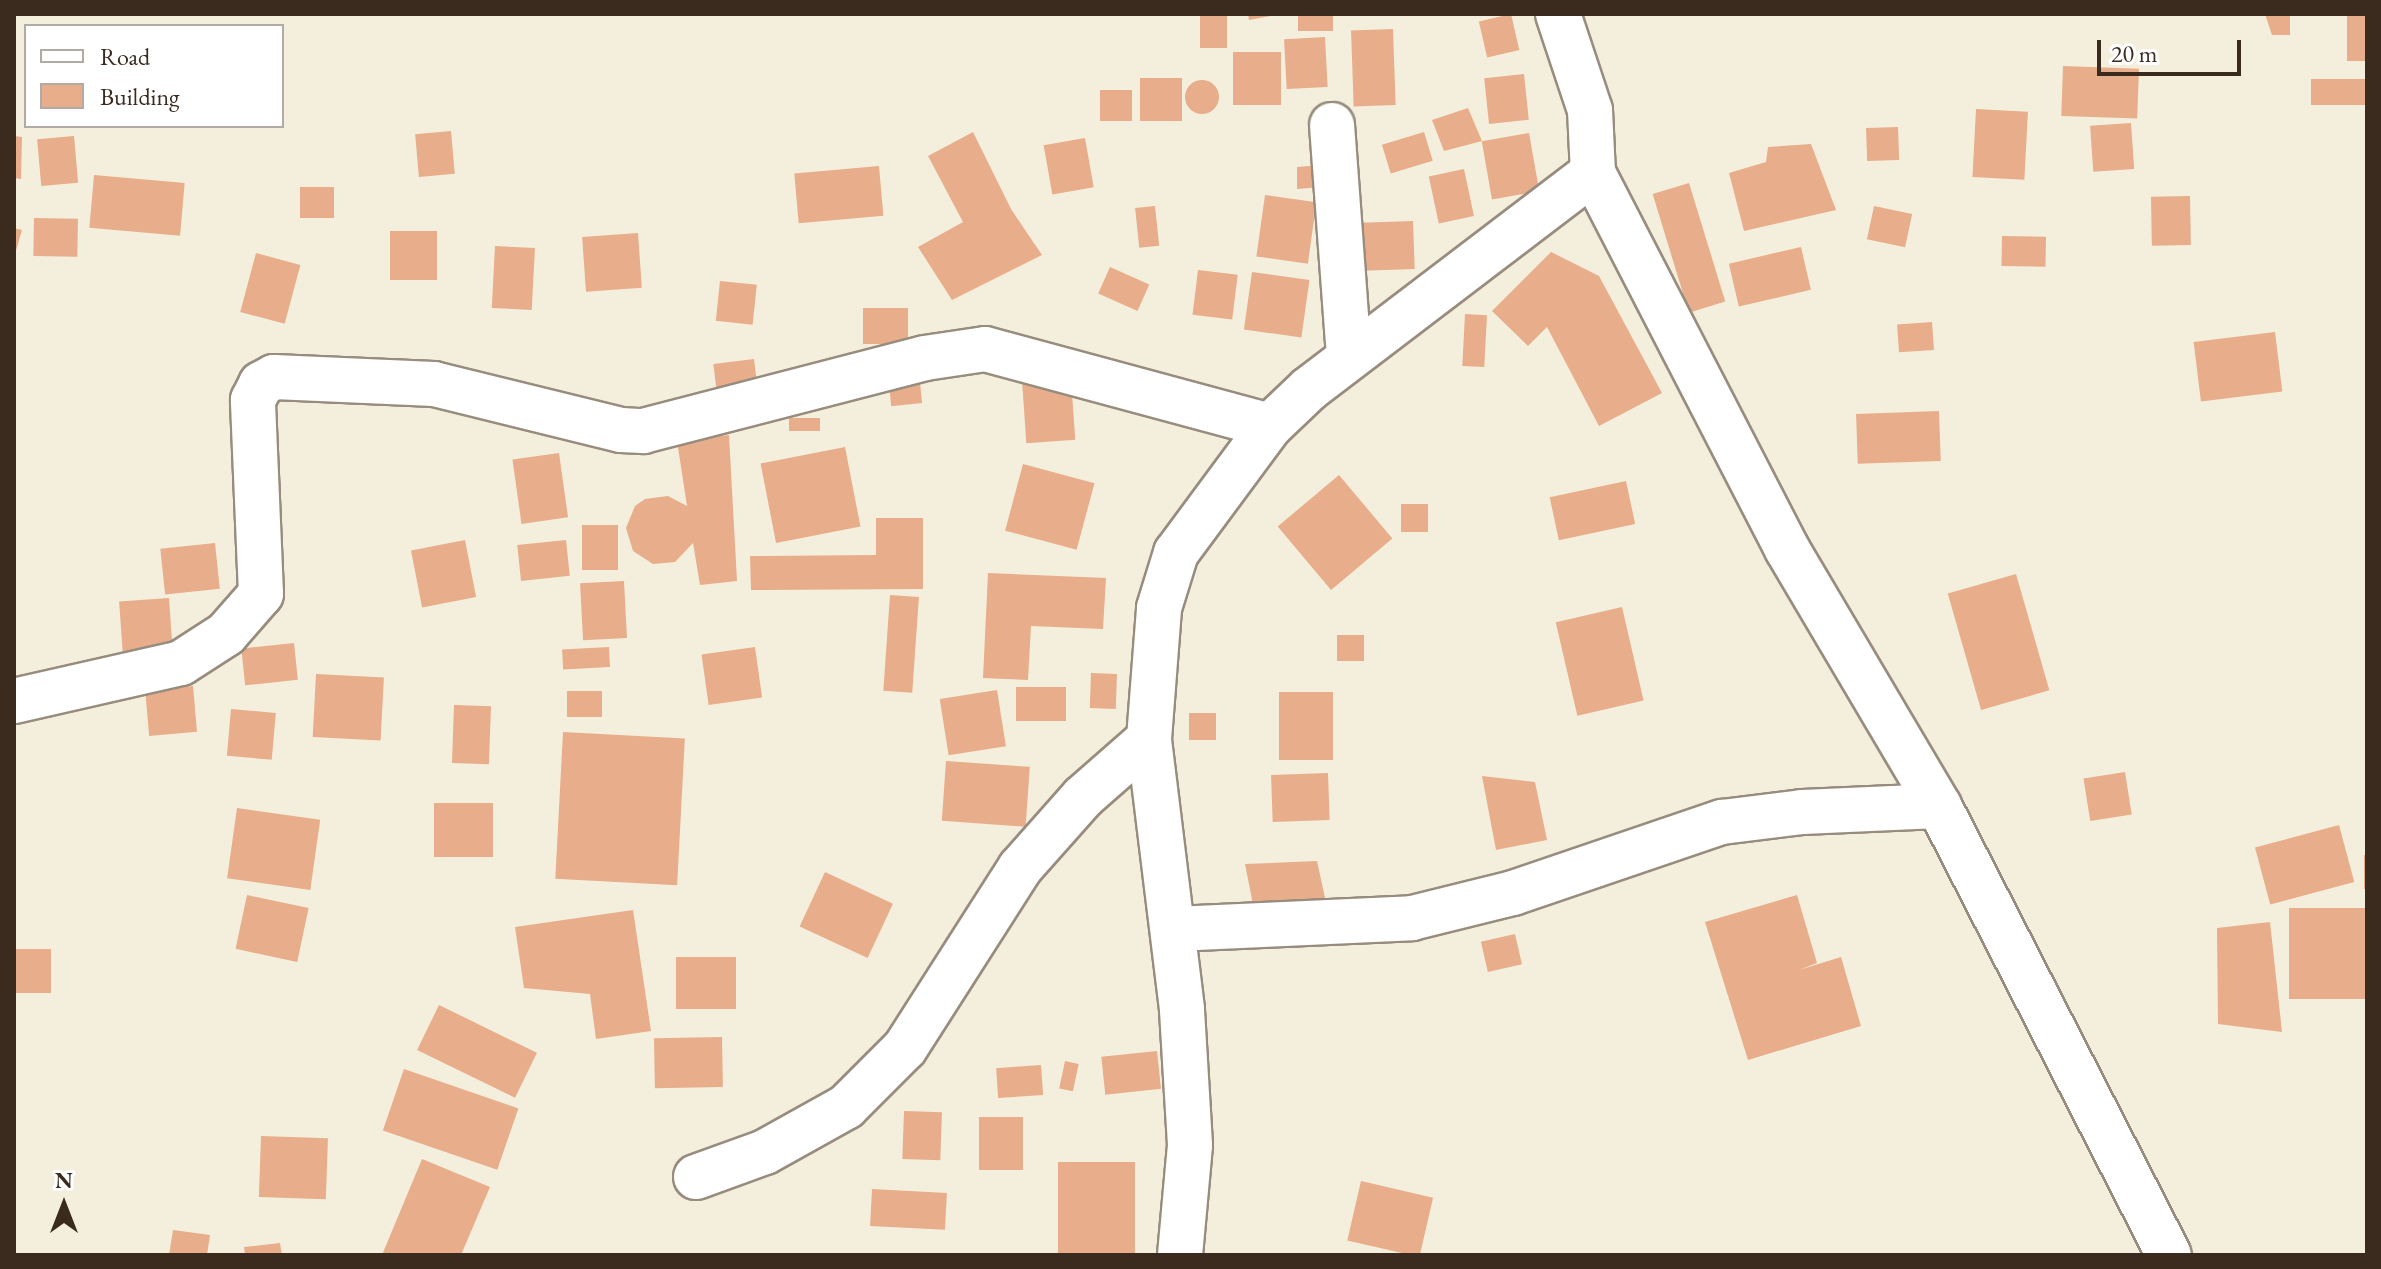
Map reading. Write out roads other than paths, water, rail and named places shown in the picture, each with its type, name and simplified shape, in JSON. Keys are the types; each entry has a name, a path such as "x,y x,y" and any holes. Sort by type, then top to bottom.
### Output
{"street":[{"path":"1558,14 1590,110 1593,173 1787,549 1939,806 2169,1255"},
{"path":"1332,125 1349,355"},
{"path":"1180,1255 1190,1145 1174,929 1149,739 1159,608 1176,553 1270,426 1349,355 1593,173"},
{"path":"14,701 181,663 226,634 261,594 253,400 261,384 274,377 434,384 621,430 643,431 925,358 985,349 1270,426"},
{"path":"696,1177 765,1152 846,1107 905,1048 1020,868 1083,797 1149,739"},
{"path":"1174,929 1412,918 1513,893 1722,822 1802,812 1939,806"}]}
